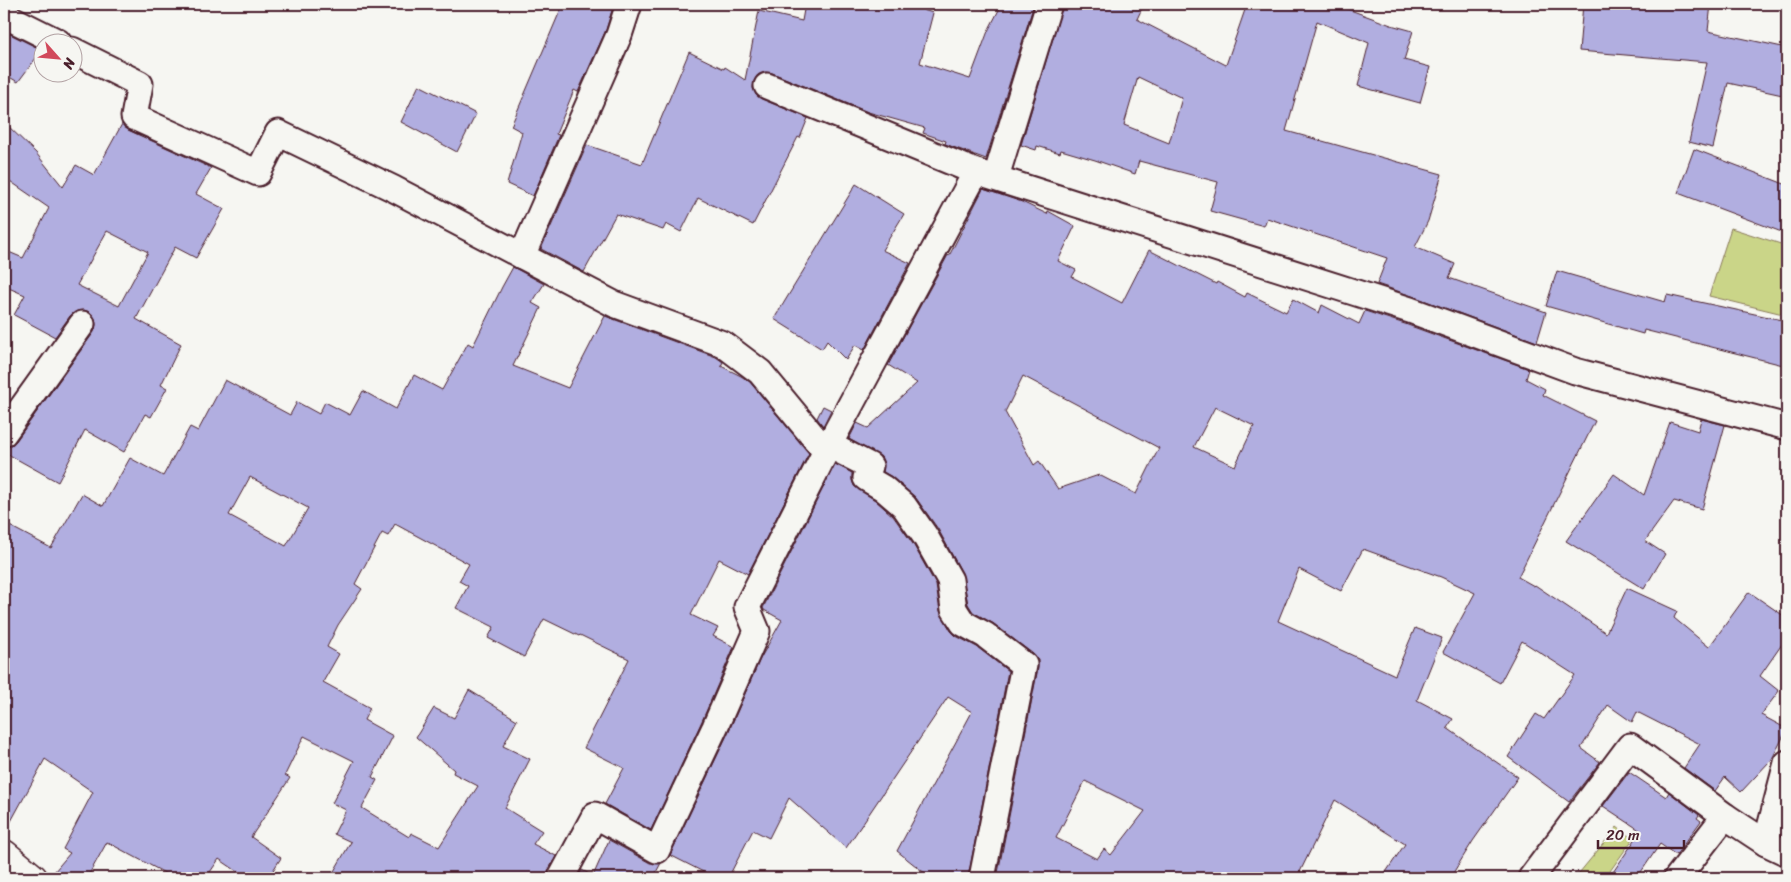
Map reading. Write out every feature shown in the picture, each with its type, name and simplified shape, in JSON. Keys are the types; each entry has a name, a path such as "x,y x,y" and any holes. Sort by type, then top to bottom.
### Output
{"main road":[{"path":"4,854 33,878"}],"street":[{"path":"522,256 619,34 629,4"},
{"path":"561,878 595,815 657,850 716,727 756,631 747,607 827,448 986,175 1049,4"},
{"path":"4,15 38,32"},
{"path":"82,55 140,84 134,117 258,173 278,133 394,189 614,304 723,344 760,372 827,448 870,466 866,478 883,488 904,506 925,536 950,580 954,609 963,623 985,635 1024,665 982,878"},
{"path":"767,86 986,175 1410,310 1575,371 1787,427"},
{"path":"4,433 82,324"},
{"path":"1531,878 1630,746 1725,816 1777,848 1787,764"},
{"path":"1677,878 1725,816"}],"green space":[{"path":"1731,228 1787,246 1787,315 1709,296"},
{"path":"1617,827 1633,839 1605,878 1575,878"}],"building":[{"path":"563,4 614,4 606,30 578,92 574,90 556,134 559,135 533,196 507,184 522,132 511,126"},
{"path":"805,4 924,4 923,10 933,13 920,63 970,79 988,31 1002,4 1034,4 986,159 945,144 946,141 923,133 925,128 868,112 772,73 765,72 758,75 754,81 753,88 756,95 808,118 800,138 798,137 753,225 698,198 681,232 666,224 663,230 616,214 584,272 541,249 587,145 642,164 689,52 724,69 725,67 745,80 759,11 802,21"},
{"path":"1063,4 1144,4 1137,19 1226,65 1247,4 1334,4 1413,31 1404,60 1430,67 1420,103 1358,86 1369,43 1317,21 1286,131 1442,174 1428,221 1415,247 1455,264 1449,278 1546,312 1537,342 1377,284 1387,258 1267,218 1264,226 1210,211 1218,182 1139,161 1135,174 1061,150 1060,153 1037,146 1036,150 1021,145","holes":["1138,77 1182,98 1169,143 1124,125"]},
{"path":"1583,4 1711,4 1708,31 1787,48 1787,96 1728,83 1713,148 1689,142 1707,62 1579,51"},
{"path":"4,31 32,45 32,63 18,82 4,74"},
{"path":"419,85 476,114 457,152 401,122"},
{"path":"4,122 36,153 63,187 76,165 94,175 122,124 128,130 211,168 196,194 224,209 196,258 175,247 136,319 181,344 161,385 167,388 151,417 145,414 124,452 85,430 58,482 4,452 4,448 16,441 94,332 95,318 90,312 84,310 77,311 70,316 55,337 14,315 25,295 4,286 4,250 23,258 49,208 4,177","holes":["107,231 148,252 119,306 77,285"]},
{"path":"1694,149 1787,185 1787,234 1678,193"},
{"path":"856,184 904,214 882,250 910,263 864,350 855,345 846,360 827,341 822,349 774,319"},
{"path":"983,189 1022,202 1047,214 1048,211 1075,226 1058,261 1076,270 1072,277 1122,303 1149,250 1216,284 1217,282 1245,297 1247,293 1286,312 1293,299 1319,313 1322,305 1359,324 1365,311 1529,369 1526,379 1545,389 1543,395 1595,421 1518,577 1535,585 1606,633 1627,588 1677,611 1674,618 1709,647 1749,592 1787,618 1787,637 1760,676 1779,691 1761,715 1787,729 1771,761 1741,792 1725,777 1715,791 1684,768 1700,744 1637,712 1632,722 1608,705 1581,748 1600,762 1569,802 1508,757 1536,714 1544,719 1575,675 1522,641 1500,683 1443,652 1475,593 1441,577 1363,549 1341,591 1299,569 1278,621 1395,675 1415,628 1442,638 1417,700 1453,719 1447,728 1518,777 1473,841 1450,878 1382,878 1405,844 1335,800 1297,878 997,878 1038,660 994,624 973,612 968,604 962,573 938,529 916,498 892,477 883,472 884,464 881,457 849,439 857,423 868,428 917,383 888,365 949,256","holes":["1023,376 1159,448 1136,494 1099,475 1058,489 1039,461 1034,465 1005,412","1215,407 1254,426 1235,466 1194,447","1085,781 1145,811 1111,855 1104,849 1097,859 1056,838"]},
{"path":"513,267 544,284 532,303 541,308 513,366 568,388 605,316 716,357 723,362 721,366 750,382 809,453 748,574 719,559 691,615 718,628 713,636 734,647 651,830 605,804 624,768 584,748 629,659 544,619 524,657 488,638 494,627 456,608 468,586 459,581 469,564 395,524 388,536 382,533 355,584 362,589 338,625 327,647 339,654 323,682 370,708 364,720 393,736 372,777 377,780 362,808 409,837 411,833 439,847 478,786 453,773 454,770 416,737 434,708 454,718 469,690 517,720 503,746 530,759 505,808 542,831 533,844 556,856 548,871 547,878 330,878 351,842 334,834 346,810 332,803 354,761 304,736 285,775 290,778 251,837 281,858 268,878 247,878 219,859 206,878 174,878 107,842 87,878 49,878 70,853 63,849 93,792 45,759 4,834 4,523 51,548 82,494 103,506 130,458 163,476 190,427 198,431 225,380 290,415 297,402 319,414 325,402 350,415 363,391 396,409 414,375 442,390 468,343 473,346","holes":["250,477 308,508 286,546 229,515"]},
{"path":"1557,271 1665,302 1667,295 1787,321 1787,366 1644,330 1643,334 1546,306"},
{"path":"823,406 831,410 823,426 817,418"},
{"path":"1701,419 1725,425 1702,509 1674,501 1645,541 1665,554 1644,589 1566,541 1614,474 1644,495 1670,422 1698,431"},
{"path":"835,464 852,473 854,486 875,500 893,516 913,544 936,585 940,611 951,631 956,636 977,647 1008,671 968,878 931,878 897,851 972,712 948,697 846,848 789,798 769,838 753,830 728,878 715,878 670,855 728,733 760,659 782,620 763,608"},
{"path":"1629,772 1666,797 1669,792 1699,815 1697,818 1701,821 1676,855 1660,844 1637,878 1609,878 1641,831 1603,806"},
{"path":"609,840 650,863 661,863 653,878 577,878 582,870 593,876"}]}
